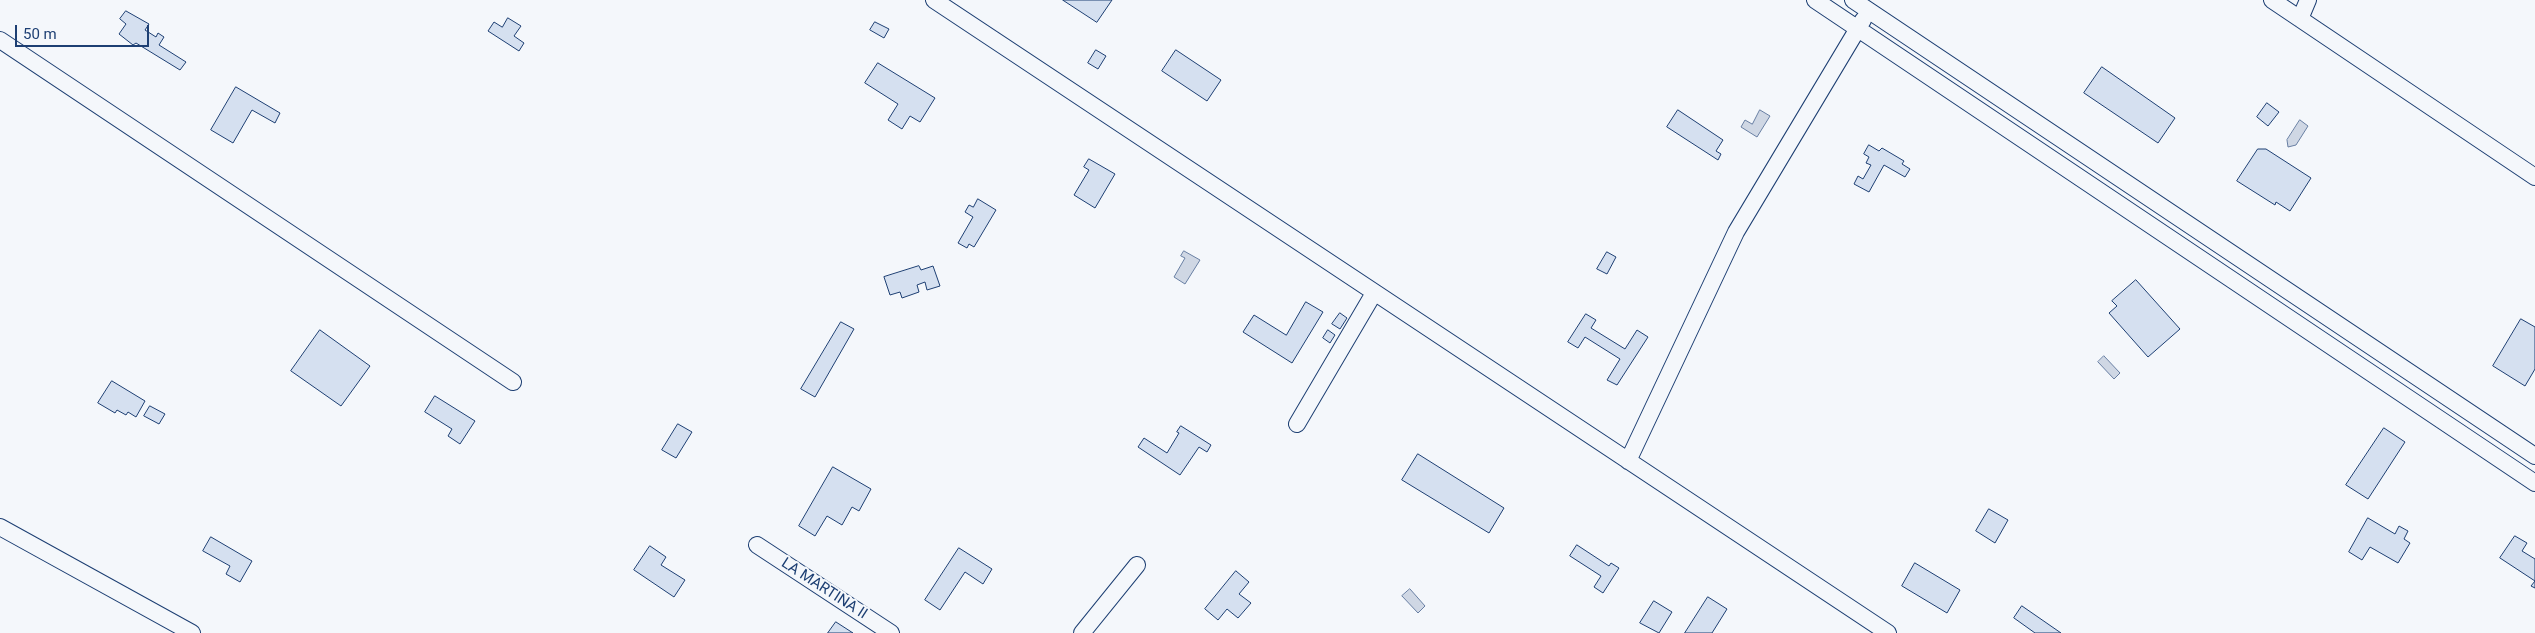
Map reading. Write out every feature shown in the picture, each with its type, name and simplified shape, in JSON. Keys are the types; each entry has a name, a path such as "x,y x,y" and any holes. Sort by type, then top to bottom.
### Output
{"street":[{"path":"934,0 1888,633"},
{"path":"1815,0 2535,483"},
{"path":"1853,0 2535,456"},
{"path":"2272,0 2535,177"},
{"path":"2300,19 2308,0"},
{"path":"1628,461 1736,232 1869,11"},
{"path":"0,40 513,382"},
{"path":"1297,424 1374,293"},
{"path":"0,527 192,633"},
{"name":"LA MARTINA II","path":"757,545 891,633"},
{"path":"1082,633 1137,565"}],"shaded area":[{"path":"1760,110 1770,116 1757,137 1741,127 1745,120 1752,124"},
{"path":"2300,120 2308,126 2296,145 2288,147 2287,140"},
{"path":"1184,251 1200,260 1185,284 1174,277 1185,258 1181,256"},
{"path":"2104,356 2120,373 2114,379 2098,362"},
{"path":"1410,589 1425,606 1418,613 1402,596"}],"building":[{"path":"1063,0 1112,0 1097,22"},
{"path":"126,11 149,24 145,30 156,37 158,33 164,37 159,45 186,62 180,70 136,43 133,45 119,34 126,24 120,19"},
{"path":"508,18 521,26 514,36 524,43 519,51 488,31 494,22 502,27"},
{"path":"875,22 889,29 884,38 870,30"},
{"path":"1096,50 1106,56 1098,69 1088,63"},
{"path":"1176,50 1221,80 1207,101 1162,71"},
{"path":"878,63 935,98 920,122 910,116 902,129 888,120 898,104 865,83"},
{"path":"2102,67 2175,118 2158,143 2084,93"},
{"path":"236,87 280,113 275,123 252,110 233,143 211,130"},
{"path":"2267,103 2279,112 2268,126 2257,117"},
{"path":"1678,110 1723,140 1716,151 1721,154 1718,160 1667,127"},
{"path":"1869,145 1879,151 1882,148 1904,161 1902,164 1910,169 1905,177 1884,165 1869,192 1854,184 1858,176 1863,179 1871,165 1866,163 1869,157 1864,154"},
{"path":"2258,149 2266,149 2311,178 2290,211 2276,202 2275,205 2237,181"},
{"path":"1089,159 1115,174 1095,208 1074,195 1089,170 1084,167"},
{"path":"978,199 996,210 974,247 969,244 967,248 958,243 973,217 965,212 969,205 973,207"},
{"path":"1607,252 1616,257 1607,274 1597,269"},
{"path":"919,266 921,270 933,266 940,286 927,290 925,282 917,285 919,292 902,298 900,292 890,295 884,277"},
{"path":"2136,280 2180,329 2148,357 2109,313 2117,306 2112,301"},
{"path":"1306,302 1323,312 1292,363 1243,332 1254,315 1286,335"},
{"path":"1340,313 1347,318 1340,329 1332,324"},
{"path":"1586,314 1596,320 1591,328 1625,349 1637,330 1648,337 1617,385 1607,380 1620,359 1585,337 1578,348 1568,342"},
{"path":"2521,319 2535,327 2535,369 2525,386 2493,366"},
{"path":"841,322 854,329 815,397 801,389"},
{"path":"320,330 370,366 341,406 291,371"},
{"path":"1328,330 1335,335 1330,343 1323,338"},
{"path":"112,381 145,401 136,417 128,412 126,415 117,410 115,413 98,403"},
{"path":"435,396 475,421 460,444 448,436 452,429 425,412"},
{"path":"150,406 165,414 159,424 144,416"},
{"path":"678,424 692,432 676,458 662,450"},
{"path":"1181,426 1211,445 1207,452 1199,447 1180,475 1138,447 1144,438 1167,453"},
{"path":"2384,428 2405,442 2368,499 2346,485"},
{"path":"1418,454 1504,508 1489,533 1402,480"},
{"path":"833,467 871,489 859,511 852,507 842,525 827,516 815,536 799,526"},
{"path":"1989,509 2008,520 1995,543 1976,531"},
{"path":"2368,518 2395,534 2399,526 2408,531 2404,539 2410,543 2398,563 2370,547 2362,560 2349,552"},
{"path":"2515,536 2527,543 2522,551 2535,559 2535,581 2500,558"},
{"path":"211,537 252,561 240,582 226,574 230,566 203,551"},
{"path":"1577,545 1609,566 1611,563 1619,568 1603,593 1594,587 1601,576 1570,556"},
{"path":"650,546 666,557 661,565 685,580 674,597 634,570"},
{"path":"959,548 992,569 983,584 965,572 940,610 925,600"},
{"path":"1915,563 1960,590 1947,613 1902,586"},
{"path":"1236,571 1249,582 1239,594 1251,603 1238,618 1227,609 1218,620 1205,609"},
{"path":"1708,597 1727,609 1712,633 1685,633"},
{"path":"1654,601 1672,612 1659,633 1640,623"},
{"path":"2022,606 2061,633 2035,633 2014,618"},
{"path":"836,622 853,633 828,633"}]}
